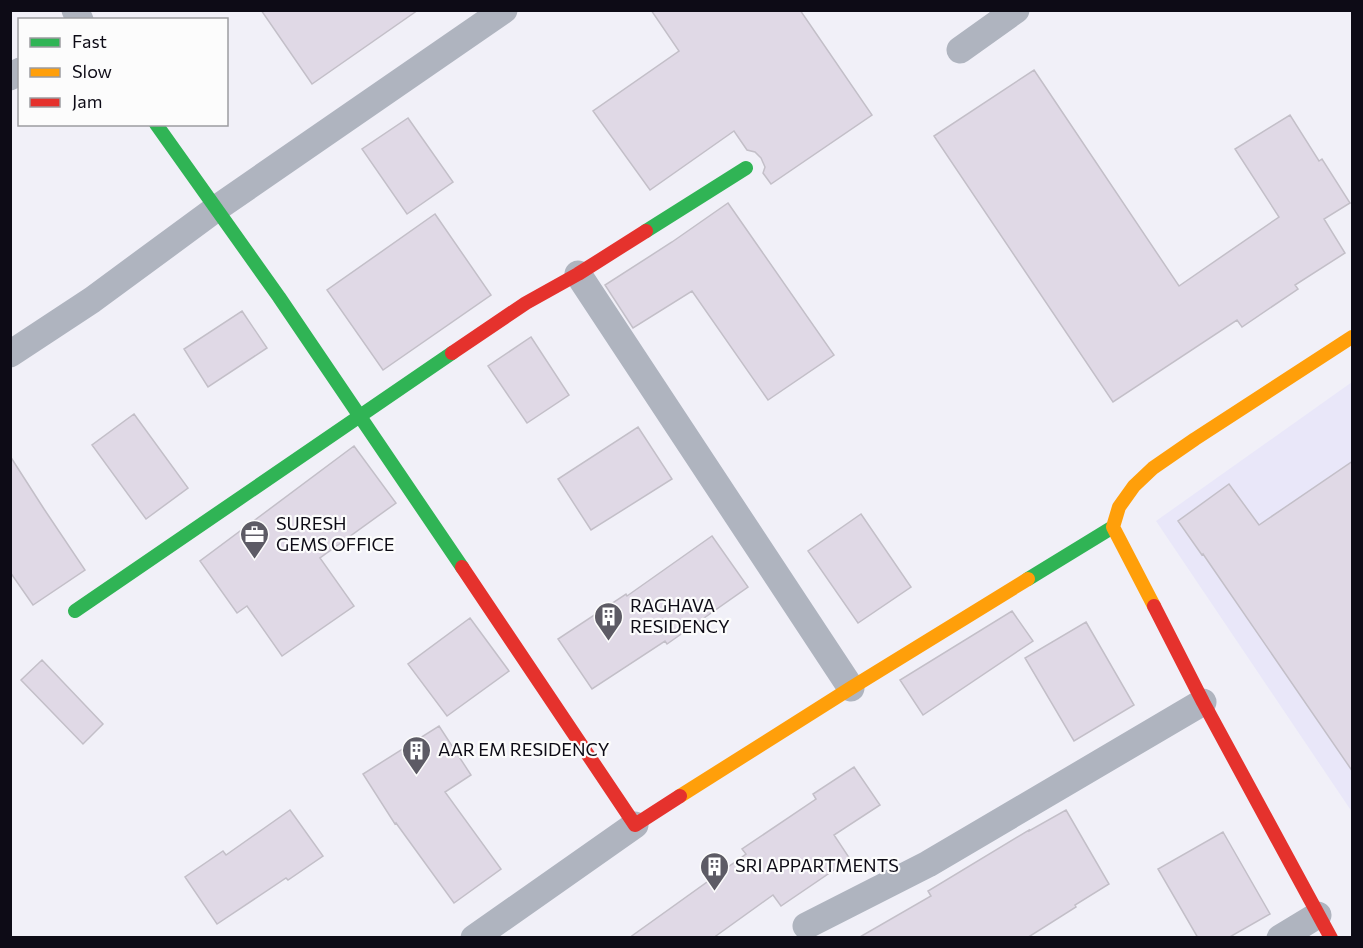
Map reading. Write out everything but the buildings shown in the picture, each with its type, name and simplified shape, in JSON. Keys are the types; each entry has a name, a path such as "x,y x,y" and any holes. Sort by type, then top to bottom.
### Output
{"street":[{"path":"10,354 92,300 217,208 504,10"},
{"path":"960,50 1016,10"},
{"path":"157,126 217,208 360,417 635,825"},
{"path":"75,611 526,303 746,168"},
{"path":"578,273 851,688"},
{"path":"485,934 635,825 851,688 1113,527 1119,507 1134,486 1153,468 1195,438 1353,337"},
{"path":"1113,527 1203,702 1325,926 1280,938"},
{"path":"806,926 928,864 1203,702"}],"shaded area":[{"path":"1352,382 1352,812 1156,521"}],"traffic: fast":[{"path":"157,126 279,297 462,567"},
{"path":"646,231 746,168"},
{"path":"75,611 452,353"},
{"path":"1028,579 1113,527"}],"traffic: slow":[{"path":"1154,606 1113,527 1119,507 1134,486 1153,468 1195,439 1352,337"},
{"path":"680,796 1028,579"}],"traffic: jam":[{"path":"452,353 526,303 578,274 646,231"},
{"path":"462,567 635,825 680,796"},
{"path":"1154,606 1203,702 1331,938"}],"place":[{"name":"SURESH GEMS OFFICE","path":"255,560"},
{"name":"RAGHAVA RESIDENCY","path":"609,642"},
{"name":"AAR EM RESIDENCY","path":"417,776"},
{"name":"SRI APPARTMENTS","path":"714,892"}]}
